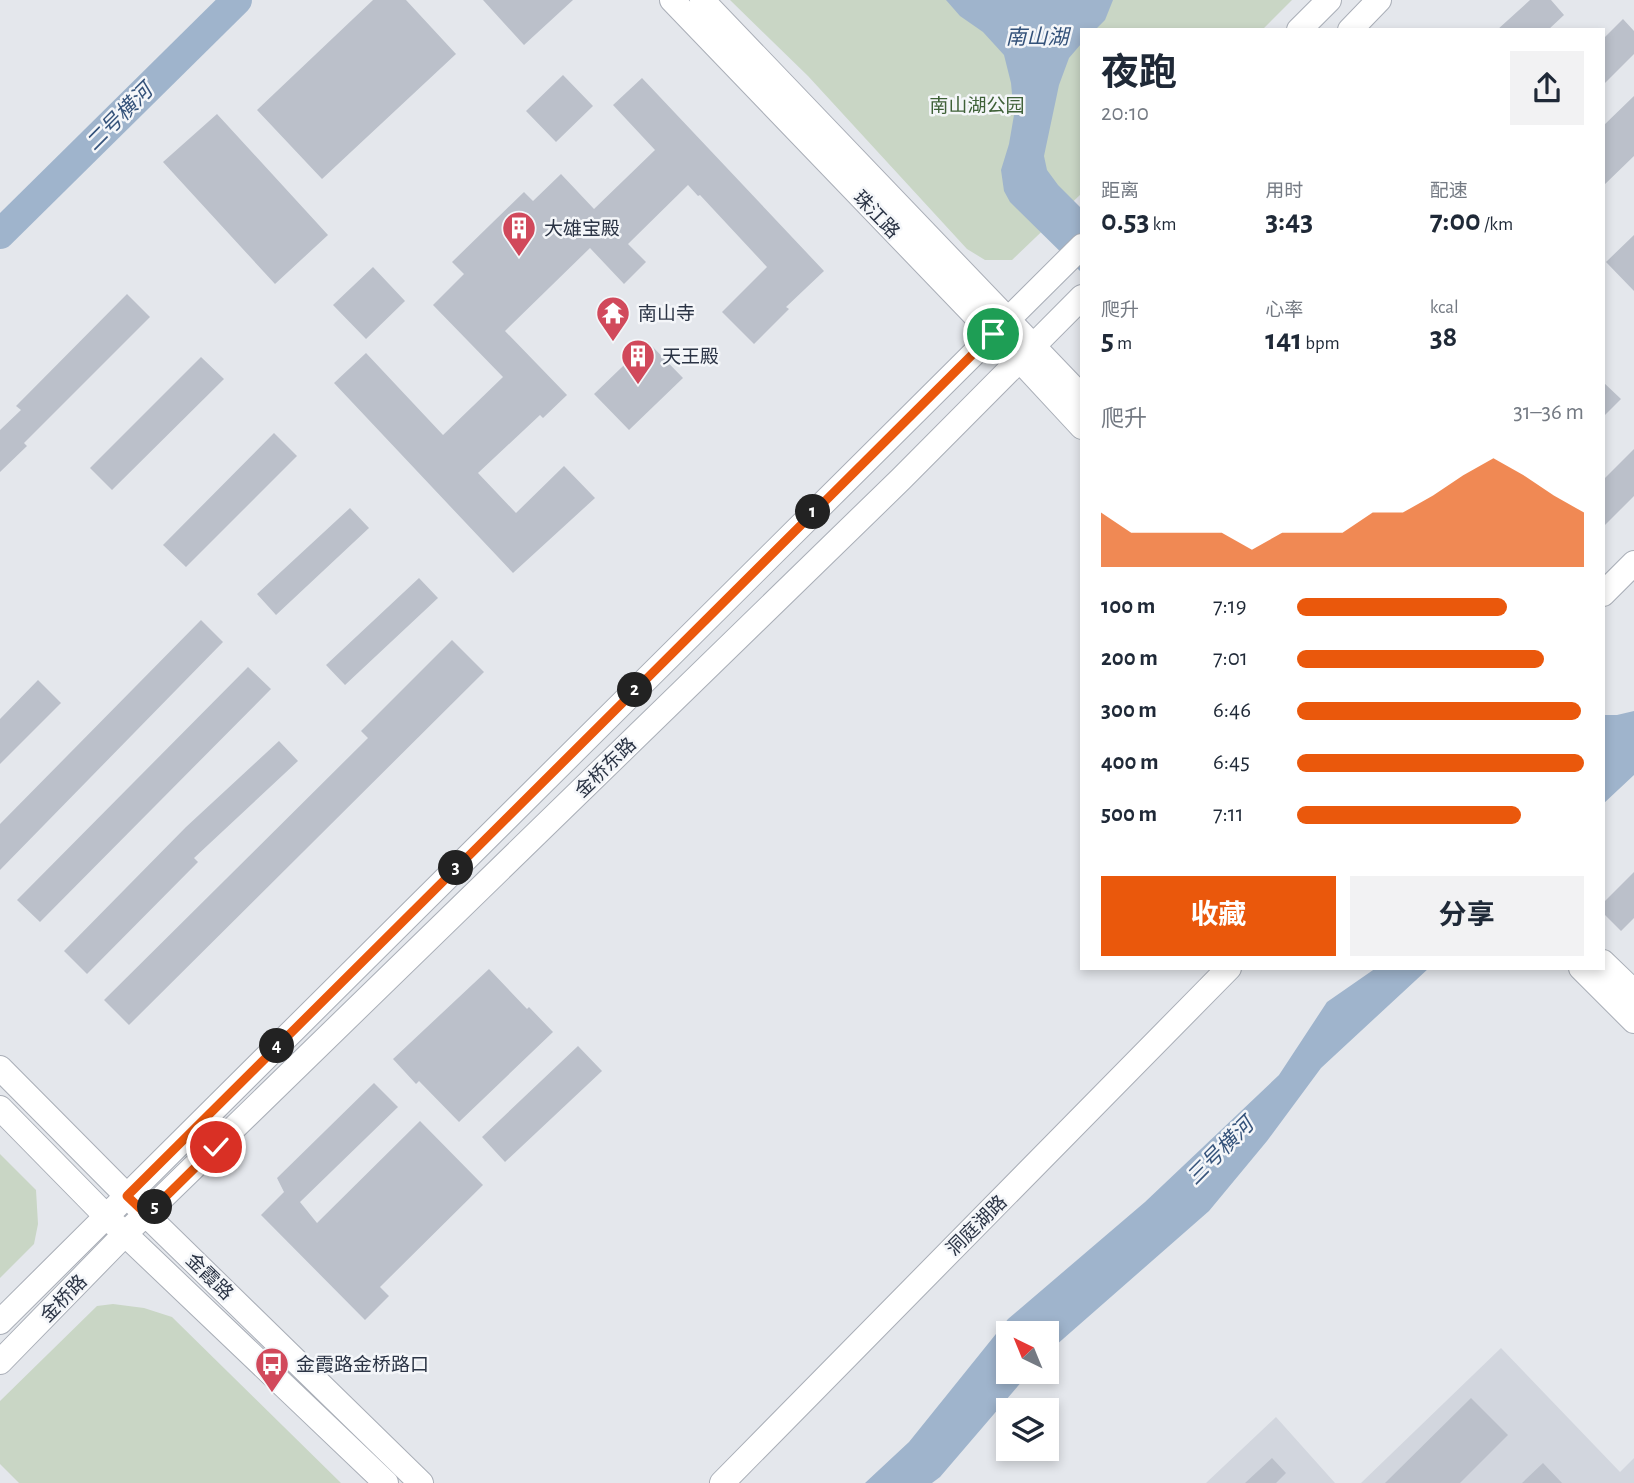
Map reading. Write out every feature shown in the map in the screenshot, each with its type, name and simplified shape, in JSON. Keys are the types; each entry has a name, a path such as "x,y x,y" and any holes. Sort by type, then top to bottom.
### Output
{"street":[{"name":"珠江路","path":"673,0 1000,327 1026,352 1080,395"},
{"name":"珠江路","path":"702,0 1000,327"},
{"path":"1301,28 1329,0"},
{"path":"1352,28 1380,0"},
{"name":"金桥东路","path":"106,1216 1073,254"},
{"name":"金桥东路","path":"125,1234 901,479 1080,300"},
{"name":"珠江路","path":"1026,352 1080,424"},
{"path":"1605,592 1634,563"},
{"path":"1605,963 1634,992"},
{"name":"洞庭湖路","path":"722,1483 1227,970"},
{"path":"1583,970 1634,1021"},
{"name":"金霞路","path":"0,1068 421,1483"},
{"name":"金霞路","path":"0,1108 106,1216 386,1483"},
{"name":"金桥路","path":"0,1322 106,1216"},
{"name":"金桥路","path":"0,1362 125,1234"}],"shaded area":[{"path":"1501,1348 1620,1472 1634,1458 1634,1483 1361,1483"},
{"path":"1276,1417 1335,1483 1206,1483"}],"green space":[{"name":"南山湖公园","path":"730,0 1292,0 1264,28 1080,28 1080,195 1012,260 985,260 967,249 808,76"},
{"path":"0,1154 36,1190 38,1224 34,1244 0,1278"},
{"path":"113,1304 144,1308 172,1317 341,1483 19,1483 0,1464 0,1401 97,1306"}],"water":[{"name":"南山湖","path":"946,0 1113,0 1105,20 1097,28 1080,28 1080,45 1069,58 1059,85 1044,156 1047,170 1080,207 1080,271 1010,202 1004,191 1001,170 1014,115 1011,83 1004,55 983,32 960,16"},
{"path":"1634,711 1634,775 1605,802 1605,715"},
{"name":"三号横河","path":"1373,970 1427,970 1321,1068 1267,1141 1209,1211 1059,1342 1059,1321 1006,1321 1145,1202 1279,1075 1327,1002"},
{"path":"996,1334 996,1384 1020,1384 1008,1398 996,1398 996,1412 940,1477 932,1483 865,1483 909,1442"}],"building":[{"path":"373,0 406,0 456,54 322,179 257,110"},
{"path":"483,0 573,0 524,45"},
{"path":"1530,0 1551,0 1564,15 1550,28 1499,28"},
{"path":"1623,19 1634,31 1634,54 1605,83 1605,37"},
{"path":"563,75 593,106 556,142 526,111"},
{"path":"642,78 824,271 786,307 789,309 754,344 722,312 767,267 688,185 628,244 646,262 624,284 590,248 505,331 567,395 543,418 540,415 478,473 516,513 564,466 595,498 513,573 334,383 366,353 443,435 503,377 433,305 464,274 452,262 524,192 533,201 561,174 594,209 655,150 613,105"},
{"path":"1634,96 1634,156 1605,184 1605,124"},
{"path":"217,114 328,235 275,284 163,162"},
{"path":"1634,235 1634,291 1606,262"},
{"path":"373,267 405,301 366,339 333,305"},
{"path":"127,294 150,317 24,443 27,446 0,472 0,430 21,410 16,406"},
{"name":"天王殿","path":"648,342 683,378 629,430 594,394"},
{"path":"201,357 224,379 112,490 90,468"},
{"path":"1605,384 1621,399 1605,415"},
{"path":"274,433 297,456 186,567 163,545"},
{"path":"1634,449 1634,496 1605,525 1605,478"},
{"path":"350,508 369,528 276,615 257,594"},
{"path":"419,578 438,598 345,685 326,665"},
{"path":"201,620 223,642 0,870 0,824"},
{"path":"452,640 484,672 129,1025 104,1000 368,738 361,731"},
{"path":"248,667 271,689 40,922 17,900"},
{"path":"38,680 61,703 0,764 0,719"},
{"path":"279,741 298,761 194,858 198,862 87,974 64,951 186,827"},
{"path":"1634,872 1634,918 1621,931 1605,915 1605,901"},
{"path":"489,969 553,1032 459,1122 419,1081 416,1084 393,1059"},
{"path":"578,1046 602,1071 505,1162 482,1137"},
{"path":"374,1083 398,1107 300,1202 317,1223 420,1121 483,1185 380,1287 389,1296 365,1320 261,1215 284,1192 277,1178"},
{"path":"1471,1398 1508,1435 1460,1483 1385,1483"},
{"path":"1272,1458 1286,1473 1276,1483 1245,1483"},
{"path":"1543,1463 1562,1483 1522,1483"}],"waterway":[{"name":"二号横河","path":"0,234 237,0"}],"place":[{"name":"大雄宝殿","path":"519,258"},
{"name":"南山寺","path":"613,343"},
{"name":"天王殿","path":"638,386"},
{"name":"金霞路金桥路口","path":"272,1394"}],"route":[{"path":"216,1147 147,1215 127,1196 993,334"}]}
